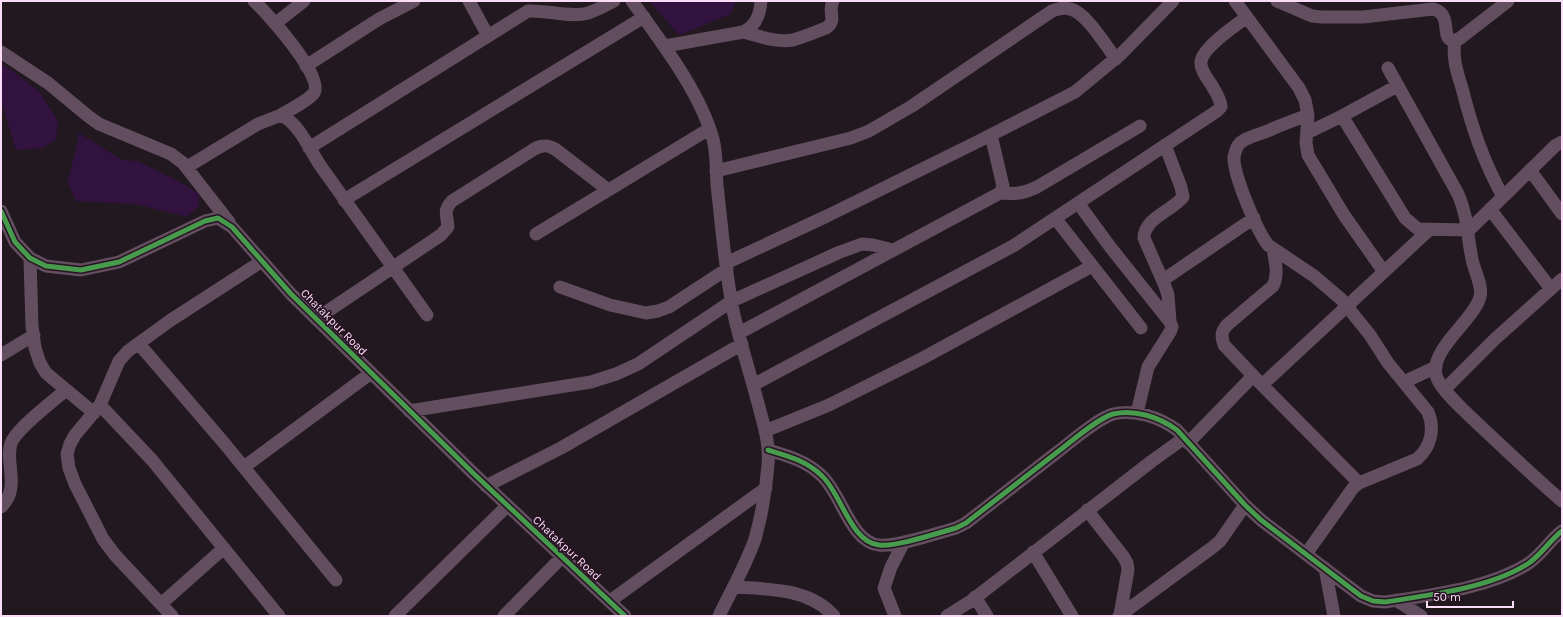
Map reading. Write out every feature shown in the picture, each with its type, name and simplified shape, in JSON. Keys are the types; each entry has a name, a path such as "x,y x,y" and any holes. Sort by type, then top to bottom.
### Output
{"street":[{"path":"187,167 258,124 281,115 310,97 314,92 316,87 312,77 298,52 276,23 254,1"},
{"path":"276,23 304,1"},
{"path":"306,66 379,20 414,1"},
{"path":"469,1 488,36"},
{"path":"309,148 528,11 539,10 576,15 587,14 614,1"},
{"path":"632,1 665,46 684,78 709,129 715,148 716,171 732,301 768,441 768,463 763,507 754,539 719,616"},
{"path":"743,32 753,25 758,18 761,1"},
{"path":"665,46 743,32 772,39 793,40 831,25 833,21 831,11 833,1"},
{"path":"560,287 610,305 646,313 658,312 669,307 727,266 1075,92 1116,59 1173,1"},
{"path":"1235,1 1299,88 1305,100 1308,115 1306,143 1308,155 1344,215 1384,272"},
{"path":"1277,1 1312,16 1363,17 1433,9 1441,13 1444,17 1446,36 1455,40 1466,34 1508,1"},
{"path":"716,171 851,138 869,131 912,106 1052,11 1060,8 1071,9 1080,14 1116,59"},
{"path":"344,200 644,17"},
{"path":"753,385 1013,246 1217,111 1221,107 1221,102 1206,77 1201,62 1202,57 1218,39 1248,17"},
{"path":"1455,40 1453,50 1455,64 1472,128 1484,158 1503,197"},
{"path":"1,52 48,83 99,124 167,152 183,163 232,227"},
{"path":"1388,68 1458,194 1464,208 1472,260 1480,289 1480,297 1476,306 1440,356 1436,367 1438,380 1454,400 1529,472 1562,501"},
{"path":"1307,133 1397,86"},
{"path":"281,115 294,125 344,200 427,315"},
{"path":"1306,554 1353,488 1359,483 1417,459 1427,447 1431,433 1432,421 1428,412 1388,363 1370,335 1335,292 1273,249 1263,238 1241,186 1235,164 1234,156 1236,148 1253,136 1308,115"},
{"path":"1342,116 1405,218 1418,229 1468,230 1556,145 1562,142"},
{"path":"486,486 561,448 741,338 893,250 1000,193 1021,194 1037,187 1140,126"},
{"path":"536,234 607,189 709,129"},
{"path":"991,135 1003,186 1000,193"},
{"path":"316,319 445,232 448,227 445,214 446,207 452,201 542,145 548,145 556,149 607,189"},
{"path":"1137,413 1148,367 1172,327 1170,322 1168,295 1163,280 1144,238 1144,232 1150,224 1182,197 1181,187 1165,145"},
{"path":"1530,170 1562,214"},
{"path":"1078,203 1111,248 1170,322"},
{"path":"1490,209 1551,289"},
{"name":"Chatakpur Road","path":"1,211 15,242 30,258 46,266 82,270 119,262 205,221 218,218 232,227 291,294 316,319 486,486 625,616"},
{"path":"1055,218 1141,328"},
{"path":"1163,280 1254,218"},
{"path":"947,616 975,597 1087,510 1186,440 1347,305 1429,230"},
{"path":"409,411 591,382 616,374 638,364 732,301 840,252 862,244 893,250"},
{"path":"1273,249 1277,272 1276,280 1273,286 1227,325 1221,337 1224,345 1359,483"},
{"path":"30,258 35,348 40,363 46,373 66,390 97,409 152,460 279,616"},
{"path":"172,616 115,555 104,539 68,468 67,454 70,444 97,409 119,361 128,351 171,320 262,261"},
{"path":"765,431 829,404 921,359 1092,266"},
{"path":"1445,389 1495,339 1562,279"},
{"path":"1,355 34,335"},
{"path":"139,344 244,467 336,580"},
{"path":"1404,382 1436,367"},
{"path":"244,467 371,373"},
{"path":"1,507 9,496 11,482 10,451 12,442 20,431 66,390"},
{"path":"768,450 800,460 812,467 831,486 851,523 860,535 870,543 878,545 893,545 956,528 966,523 1096,424 1112,415 1124,412 1137,413 1154,418 1177,430 1245,505 1261,520 1361,596 1374,601 1385,602 1460,589 1518,569 1531,562 1562,530"},
{"path":"610,601 766,488"},
{"path":"1120,615 1220,541 1245,505"},
{"path":"395,616 507,506"},
{"path":"1087,510 1127,563 1128,570 1120,615"},
{"path":"896,616 884,588 891,567 904,542"},
{"path":"161,604 224,548"},
{"path":"1033,552 1072,616"},
{"path":"504,616 562,557"},
{"path":"1325,568 1334,616"},
{"path":"733,587 767,588 804,595 816,600 834,616"},
{"path":"975,597 987,616"},
{"path":"1396,600 1421,616"}],"shaded area":[{"path":"649,1 736,1 731,14 679,35"},
{"path":"1,63 39,91 58,121 56,139 43,148 16,150 1,100"},
{"path":"79,133 122,160 137,161 179,181 199,194 199,206 187,217 135,204 76,201 67,182"}],"cycle path":[{"path":"1,211 15,242 30,258 46,266 81,270 119,262 205,221 218,218 232,227 291,294 473,473 625,616"},
{"path":"768,450 783,454 810,466 829,484 847,516 861,536 869,542 879,545 887,545 928,536 956,528 966,523 1085,430 1100,420 1113,414 1138,413 1162,421 1177,430 1245,505 1261,520 1361,596 1373,601 1385,602 1440,593 1497,579 1514,572 1529,563 1562,531"}]}
